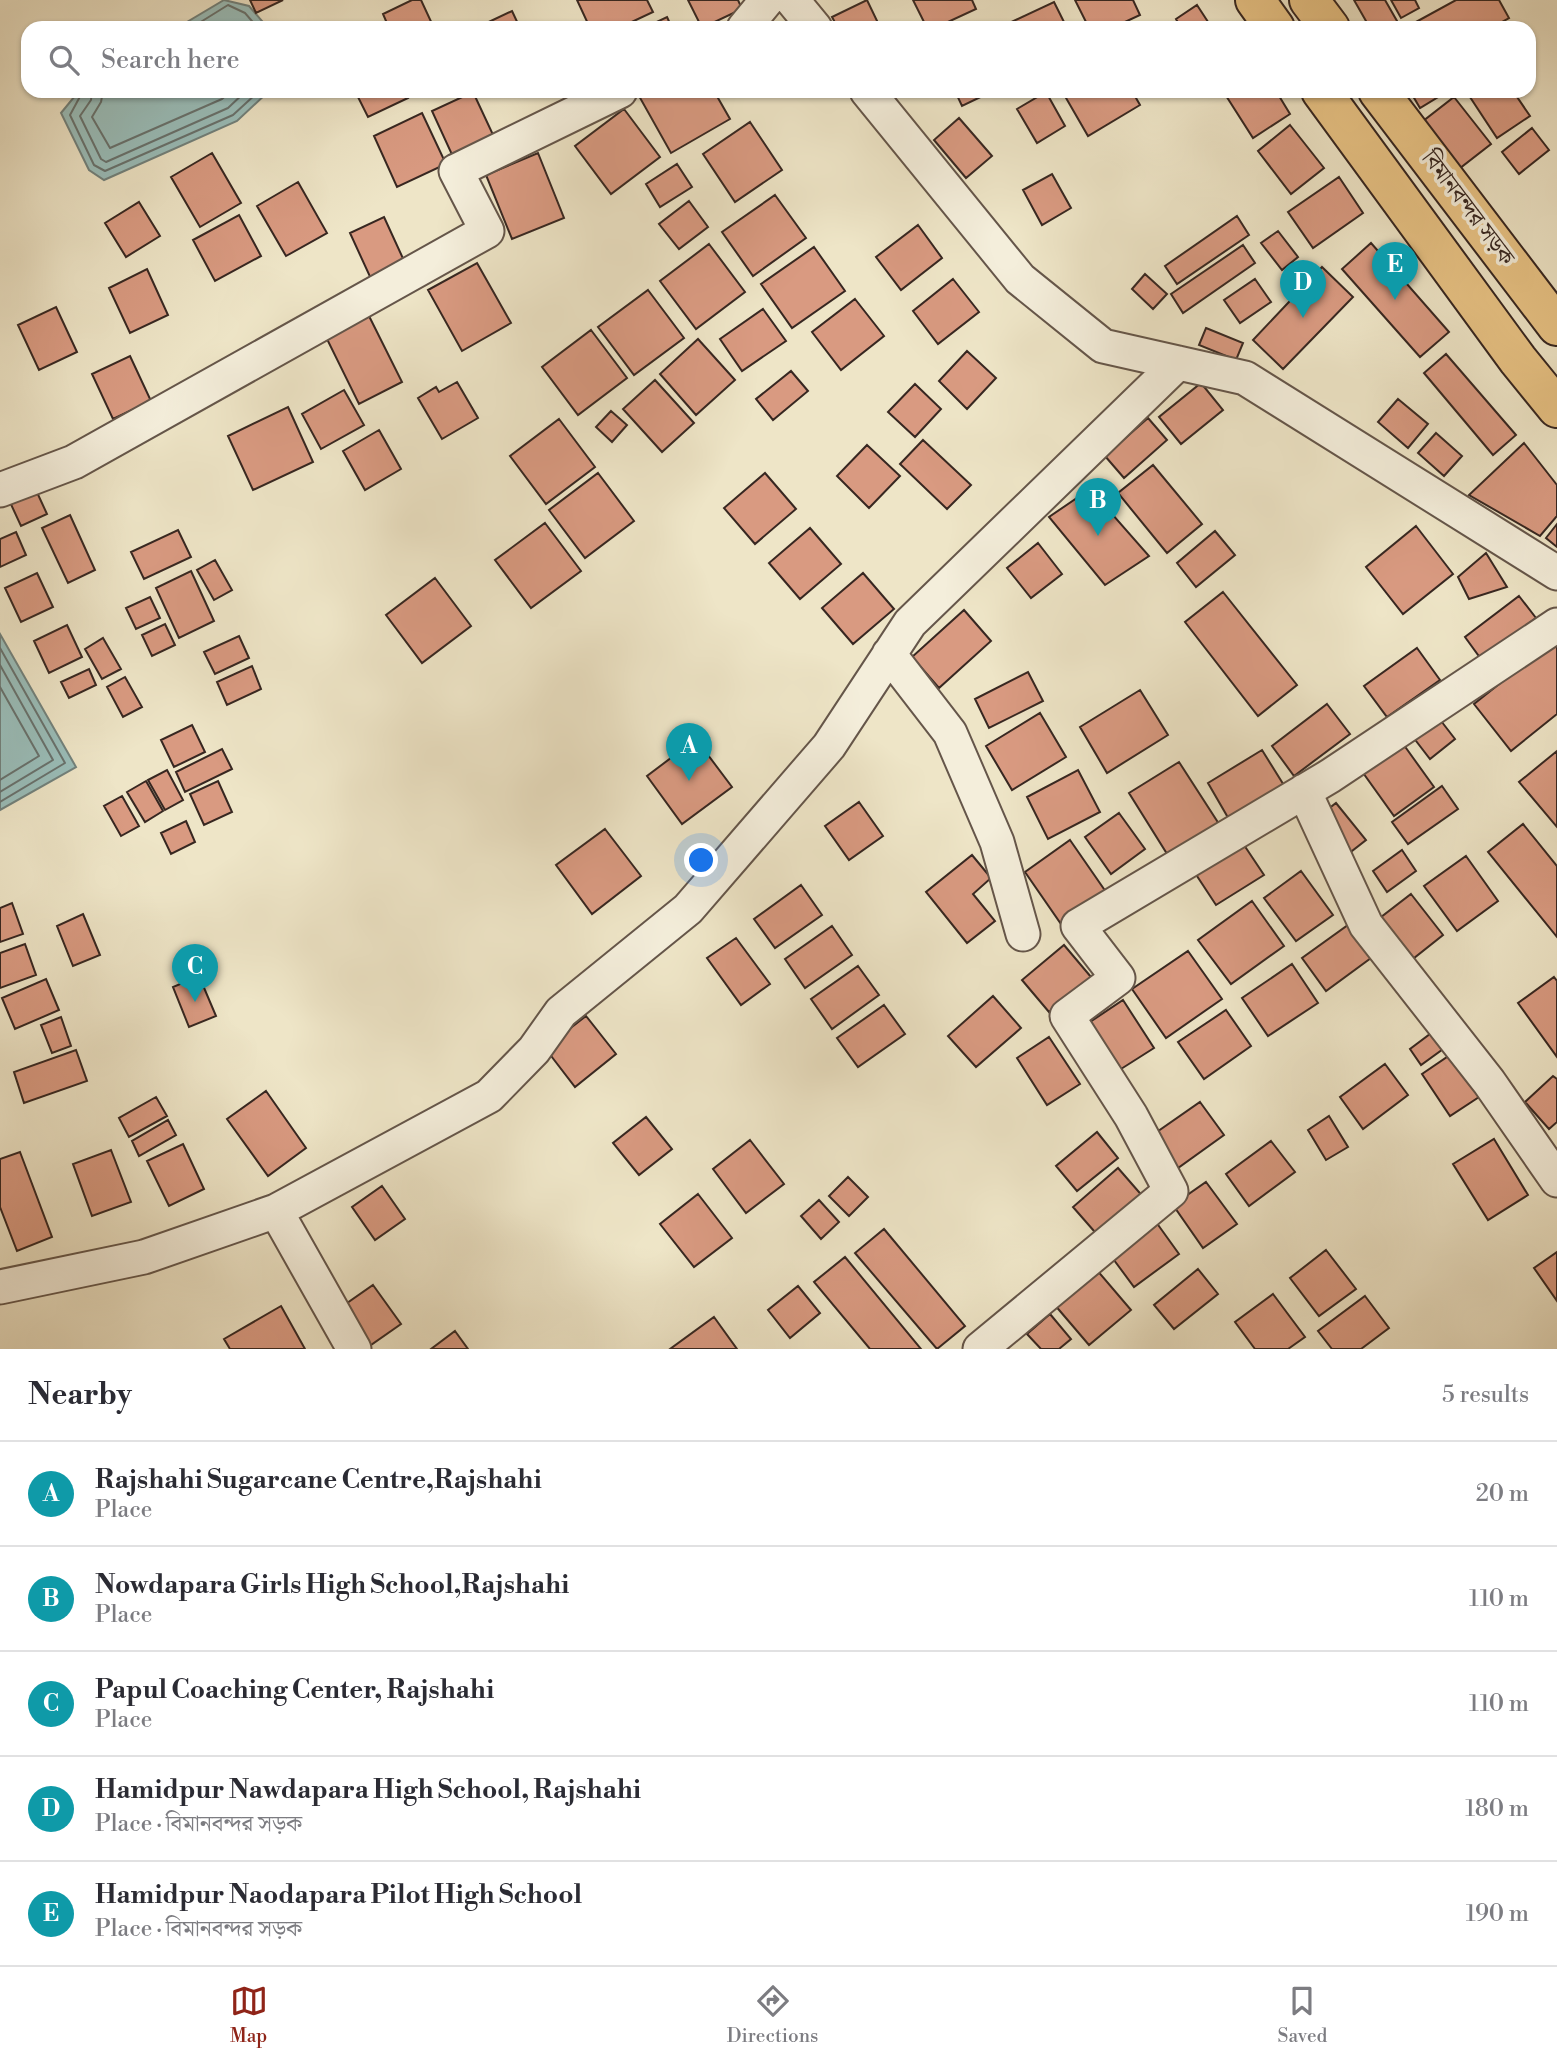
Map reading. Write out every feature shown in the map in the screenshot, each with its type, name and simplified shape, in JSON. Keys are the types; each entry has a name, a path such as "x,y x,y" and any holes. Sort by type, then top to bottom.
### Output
{"main road":[{"path":"1255,0 1270,21"},
{"path":"1309,0 1325,21"},
{"path":"1326,98 1518,360 1557,408"},
{"name":"বিমানবন্দর সড়ক","path":"1383,98 1557,326"}],"street":[{"path":"750,21 767,0"},
{"path":"792,0 809,21"},
{"path":"0,490 74,462 487,231 456,172 606,98"},
{"path":"873,98 1020,279 1103,346 1245,378 1557,573"},
{"path":"0,1287 144,1257 276,1212 489,1096 534,1049 561,1012 688,909 830,746 910,624 1178,363"},
{"path":"980,1349 1171,1191 1131,1116 1068,1016 1118,978 1078,926 1304,791 1557,625"},
{"path":"889,654 950,733 997,842 1023,934"},
{"path":"1304,791 1366,925 1489,1082 1557,1180"},
{"path":"276,1212 354,1349"}],"water":[{"path":"224,0 249,6 262,21 189,21"},
{"path":"73,98 262,98 237,121 104,180 89,170 61,113"},
{"path":"0,634 76,767 0,810"}],"building":[{"path":"250,0 283,0 256,13"},
{"path":"412,0 421,0 431,21 386,21 383,14"},
{"path":"577,0 647,0 653,12 634,21 587,21"},
{"path":"688,0 738,0 742,9 717,21 698,21"},
{"path":"867,0 877,21 834,21 832,17"},
{"path":"913,0 972,0 976,9 950,21 924,21"},
{"path":"1075,0 1133,0 1140,15 1127,21 1086,21"},
{"path":"1354,0 1385,0 1397,21 1366,21"},
{"path":"1391,0 1415,0 1419,8 1401,18"},
{"path":"1456,0 1499,0 1509,18 1504,21 1418,21"},
{"path":"1054,2 1064,21 1013,21"},
{"path":"1197,5 1207,21 1177,21 1176,19"},
{"path":"512,11 517,21 491,21"},
{"path":"358,98 408,98 368,117"},
{"path":"460,98 476,98 495,139 454,159 432,111"},
{"path":"640,98 718,98 730,119 671,153"},
{"path":"958,98 979,98 962,106"},
{"path":"1036,98 1049,98 1065,126 1037,143 1017,109"},
{"path":"1066,98 1136,98 1140,105 1088,136"},
{"path":"1227,98 1280,98 1290,114 1253,138"},
{"path":"1414,98 1436,98 1420,108"},
{"path":"1455,98 1491,144 1455,172 1418,125"},
{"path":"1471,98 1518,98 1530,116 1497,138"},
{"path":"624,109 660,157 611,194 575,146"},
{"path":"422,113 446,164 397,187 374,136"},
{"path":"959,118 992,156 966,178 934,140"},
{"path":"750,122 782,170 735,202 703,154"},
{"path":"1290,125 1324,168 1291,194 1258,151"},
{"path":"1532,128 1549,150 1519,174 1502,152"},
{"path":"212,153 241,203 200,227 171,177"},
{"path":"538,153 564,218 512,239 486,175"},
{"path":"677,164 692,187 660,207 646,184"},
{"path":"1052,174 1071,208 1042,225 1023,190"},
{"path":"1339,177 1363,213 1313,248 1288,212"},
{"path":"298,182 327,233 286,256 257,206"},
{"path":"775,195 806,238 753,276 722,232"},
{"path":"689,201 708,227 679,249 659,224"},
{"path":"139,202 160,236 126,257 105,223"},
{"path":"239,215 261,256 215,281 193,240"},
{"path":"1237,216 1249,235 1177,284 1165,266"},
{"path":"384,217 406,265 372,281 350,233"},
{"path":"918,225 942,258 901,290 876,257"},
{"path":"1278,231 1298,257 1282,270 1261,243"},
{"path":"1371,243 1449,332 1420,357 1342,269"},
{"path":"709,244 745,292 696,329 660,281"},
{"path":"1243,245 1255,263 1183,313 1171,294"},
{"path":"814,247 845,291 792,328 761,284"},
{"path":"477,263 511,323 462,351 428,290"},
{"path":"1322,267 1353,297 1283,369 1253,340"},
{"path":"147,269 168,315 130,333 109,288"},
{"path":"1145,274 1167,294 1153,309 1132,289"},
{"path":"953,279 979,312 938,344 913,311"},
{"path":"1255,279 1271,302 1240,323 1224,300"},
{"path":"648,290 684,338 634,375 598,327"},
{"path":"855,299 884,336 841,370 812,332"},
{"path":"56,307 77,352 39,370 18,325"},
{"path":"763,309 786,341 742,371 720,339"},
{"path":"368,314 402,382 359,404 325,335"},
{"path":"1206,328 1243,343 1236,360 1199,345"},
{"path":"591,330 627,378 578,415 542,367"},
{"path":"698,339 735,380 696,415 660,374"},
{"path":"967,351 996,378 967,409 939,381"},
{"path":"1446,354 1516,435 1493,455 1424,373"},
{"path":"130,356 151,401 113,419 92,374"},
{"path":"791,371 808,391 773,420 756,399"},
{"path":"655,380 694,423 662,452 623,409"},
{"path":"457,382 478,418 442,439 418,398 436,387 439,392"},
{"path":"1201,383 1223,410 1181,444 1159,417"},
{"path":"915,384 941,409 915,437 888,412"},
{"path":"344,390 364,425 321,449 302,414"},
{"path":"1398,399 1428,424 1408,448 1378,422"},
{"path":"288,407 313,462 253,490 228,436"},
{"path":"611,411 627,425 612,442 596,427"},
{"path":"1148,418 1167,440 1124,478 1105,456"},
{"path":"559,419 595,467 546,504 510,456"},
{"path":"379,430 401,469 365,490 343,451"},
{"path":"1436,433 1462,456 1444,476 1418,453"},
{"path":"923,440 971,485 947,509 900,464"},
{"path":"1524,443 1557,485 1557,516 1540,536 1469,495"},
{"path":"867,445 900,476 869,508 837,476"},
{"path":"1153,465 1202,524 1167,553 1118,493"},
{"path":"598,473 634,521 585,558 549,510"},
{"path":"765,473 796,509 755,544 724,508"},
{"path":"35,488 47,514 21,526 9,500"},
{"path":"1090,489 1149,556 1105,585 1049,517"},
{"path":"70,515 95,570 68,583 42,528"},
{"path":"545,523 581,571 531,608 495,560"},
{"path":"1557,524 1557,547 1546,538"},
{"path":"1416,526 1453,574 1403,614 1366,567"},
{"path":"810,528 841,564 800,599 769,563"},
{"path":"178,530 191,557 144,579 131,552"},
{"path":"1215,531 1235,555 1196,587 1177,563"},
{"path":"16,532 26,555 0,567 0,539"},
{"path":"1038,543 1062,574 1031,598 1007,568"},
{"path":"1486,553 1507,587 1469,599 1458,577"},
{"path":"215,560 232,590 214,600 197,570"},
{"path":"191,571 214,621 179,638 156,588"},
{"path":"37,573 53,607 21,622 5,588"},
{"path":"863,573 894,609 853,644 822,608"},
{"path":"435,578 471,626 422,663 386,615"},
{"path":"1223,592 1297,685 1258,716 1185,622"},
{"path":"1519,596 1536,618 1481,659 1465,637"},
{"path":"150,597 160,618 136,629 126,608"},
{"path":"964,610 991,641 939,688 912,657"},
{"path":"165,624 175,645 152,656 142,635"},
{"path":"67,625 82,657 49,673 34,641"},
{"path":"239,636 249,658 215,674 204,652"},
{"path":"103,638 121,669 102,679 85,649"},
{"path":"1557,638 1557,714 1511,751 1474,704"},
{"path":"1417,648 1440,680 1387,717 1364,686"},
{"path":"252,666 261,689 227,705 217,682"},
{"path":"89,669 96,685 69,698 61,682"},
{"path":"1028,672 1043,701 989,728 975,699"},
{"path":"125,677 142,707 123,717 107,687"},
{"path":"1140,690 1168,735 1107,773 1080,727"},
{"path":"1327,704 1350,734 1294,776 1272,746"},
{"path":"1040,713 1066,757 1012,790 986,746"},
{"path":"1438,717 1455,739 1430,759 1413,737"},
{"path":"192,725 205,752 174,767 161,740"},
{"path":"696,739 732,787 682,824 647,776"},
{"path":"1401,741 1434,787 1394,816 1361,770"},
{"path":"222,749 232,769 185,792 176,772"},
{"path":"1262,750 1285,787 1230,821 1208,783"},
{"path":"1557,751 1557,827 1519,782"},
{"path":"1179,762 1219,824 1169,857 1129,793"},
{"path":"167,770 183,800 165,810 148,780"},
{"path":"1078,770 1100,812 1048,839 1027,797"},
{"path":"146,781 163,811 145,822 127,792"},
{"path":"218,781 232,812 204,825 190,794"},
{"path":"1442,786 1458,809 1408,844 1392,822"},
{"path":"122,796 139,826 121,836 104,806"},
{"path":"859,802 883,836 849,860 825,826"},
{"path":"1336,803 1366,840 1334,865 1304,828"},
{"path":"1119,813 1145,849 1111,874 1085,837"},
{"path":"186,821 195,842 171,854 161,833"},
{"path":"1523,824 1557,866 1557,937 1488,852"},
{"path":"605,829 641,876 592,914 556,865"},
{"path":"1070,840 1106,892 1061,924 1025,872"},
{"path":"1242,842 1264,875 1216,905 1195,873"},
{"path":"1402,850 1416,871 1387,892 1373,871"},
{"path":"972,855 991,878 973,894 995,921 967,943 926,892"},
{"path":"1466,856 1498,901 1457,931 1424,886"},
{"path":"1301,871 1333,915 1296,941 1264,898"},
{"path":"801,885 822,915 775,948 754,919"},
{"path":"1411,894 1443,935 1409,962 1376,921"},
{"path":"1252,901 1284,946 1231,984 1198,940"},
{"path":"12,903 23,934 0,942 0,908"},
{"path":"83,914 100,955 73,966 57,926"},
{"path":"1348,925 1371,958 1326,991 1302,958"},
{"path":"832,926 852,955 805,988 785,959"},
{"path":"736,938 770,984 741,1005 707,958"},
{"path":"25,944 36,975 0,988 0,953"},
{"path":"1064,945 1091,977 1049,1012 1022,980"},
{"path":"1188,951 1222,999 1166,1038 1132,989"},
{"path":"1292,964 1318,1003 1268,1036 1242,998"},
{"path":"858,966 879,995 832,1029 811,999"},
{"path":"199,976 216,1016 189,1027 173,987"},
{"path":"1554,977 1557,981 1557,1057 1518,1003"},
{"path":"46,979 59,1010 15,1029 2,998"},
{"path":"993,996 1021,1028 976,1067 948,1036"},
{"path":"1123,1000 1154,1048 1121,1069 1090,1022"},
{"path":"884,1005 905,1034 858,1067 837,1038"},
{"path":"1226,1010 1251,1046 1204,1079 1178,1042"},
{"path":"586,1016 616,1054 575,1087 545,1048"},
{"path":"61,1017 71,1046 52,1053 41,1025"},
{"path":"1438,1028 1450,1044 1421,1065 1410,1049"},
{"path":"1049,1037 1080,1084 1047,1105 1017,1058"},
{"path":"76,1050 87,1081 24,1103 14,1072"},
{"path":"1450,1055 1479,1097 1450,1116 1422,1074"},
{"path":"1385,1064 1408,1095 1363,1129 1340,1097"},
{"path":"1553,1076 1557,1079 1557,1122 1549,1129 1525,1102"},
{"path":"266,1091 306,1148 268,1176 227,1119"},
{"path":"156,1097 167,1116 129,1137 119,1118"},
{"path":"1200,1102 1224,1135 1178,1168 1154,1134"},
{"path":"1329,1116 1348,1147 1326,1160 1308,1130"},
{"path":"646,1117 672,1149 639,1175 613,1143"},
{"path":"168,1120 176,1135 139,1156 132,1141"},
{"path":"1097,1132 1118,1158 1077,1191 1056,1166"},
{"path":"1494,1139 1528,1195 1488,1220 1453,1164"},
{"path":"750,1140 784,1184 746,1213 713,1169"},
{"path":"1271,1141 1295,1172 1249,1206 1226,1174"},
{"path":"183,1144 204,1189 169,1206 147,1161"},
{"path":"111,1150 131,1202 92,1216 73,1164"},
{"path":"20,1152 52,1237 17,1251 0,1207 0,1159"},
{"path":"1118,1168 1145,1199 1101,1239 1073,1207"},
{"path":"848,1177 868,1197 849,1216 829,1196"},
{"path":"1206,1182 1237,1224 1203,1248 1173,1205"},
{"path":"382,1186 405,1219 375,1240 352,1207"},
{"path":"698,1194 732,1238 694,1267 660,1224"},
{"path":"819,1200 839,1222 821,1239 801,1216"},
{"path":"1156,1222 1179,1254 1134,1287 1111,1256"},
{"path":"884,1229 965,1326 937,1349 855,1253"},
{"path":"1326,1250 1356,1289 1319,1316 1290,1278"},
{"path":"1557,1252 1557,1301 1534,1268"},
{"path":"845,1257 921,1349 870,1349 814,1282"},
{"path":"1096,1269 1131,1310 1089,1345 1054,1304"},
{"path":"1198,1269 1218,1294 1174,1329 1154,1305"},
{"path":"373,1285 401,1324 368,1347 340,1308"},
{"path":"798,1286 820,1313 790,1338 768,1310"},
{"path":"1273,1294 1305,1337 1288,1349 1255,1349 1235,1322"},
{"path":"1365,1296 1389,1328 1361,1349 1332,1349 1318,1331"},
{"path":"281,1306 305,1349 230,1349 224,1339"},
{"path":"1050,1314 1071,1339 1059,1349 1041,1349 1027,1334"},
{"path":"714,1317 737,1349 670,1349"},
{"path":"455,1331 468,1349 431,1349"}],"place":[{"name":"Hamidpur Naodapara Pilot High School","path":"1395,300"},
{"name":"Hamidpur Nawdapara High School, Rajshahi","path":"1303,318"},
{"name":"Nowdapara Girls High School,Rajshahi","path":"1098,536"},
{"name":"Rajshahi Sugarcane Centre,Rajshahi","path":"689,781"},
{"name":"Papul Coaching Center, Rajshahi","path":"195,1002"}]}
